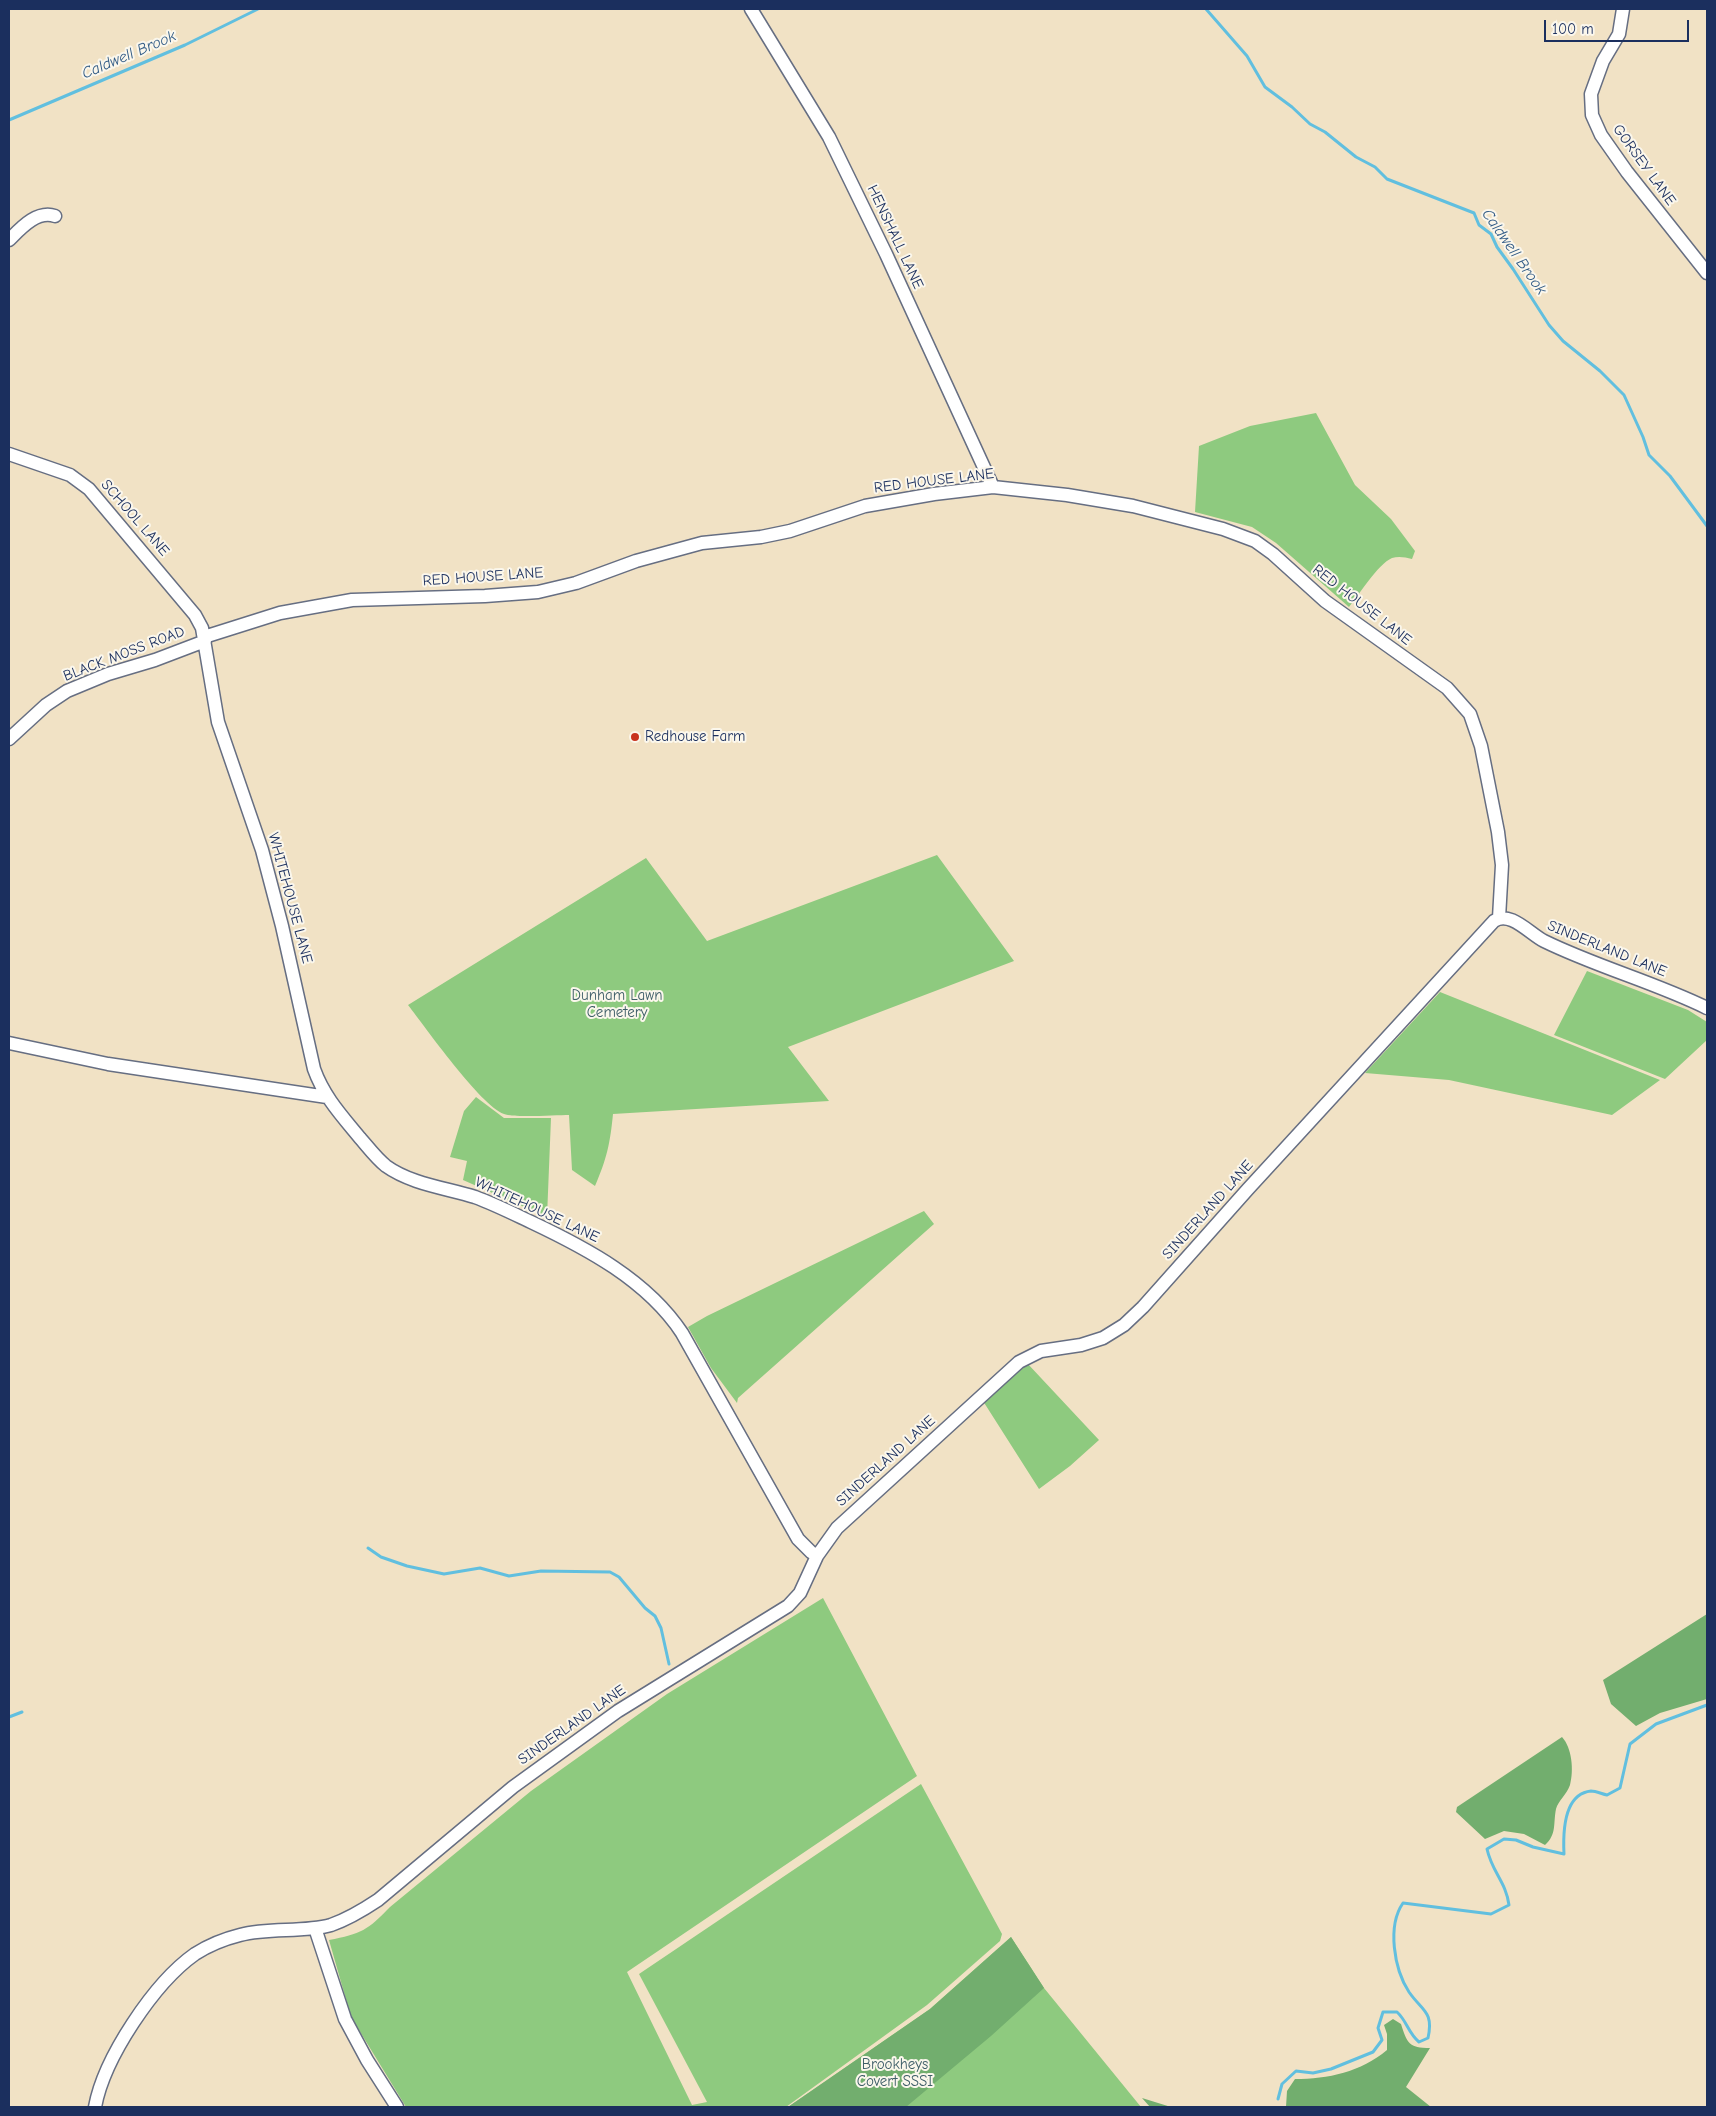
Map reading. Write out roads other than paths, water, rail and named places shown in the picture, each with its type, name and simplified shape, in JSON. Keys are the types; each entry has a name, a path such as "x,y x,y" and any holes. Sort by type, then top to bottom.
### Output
{"street":[{"name":"HENSHALL LANE","path":"751,9 829,137 886,254 993,488"},
{"name":"GORSEY LANE","path":"1623,9 1619,34 1604,61 1591,94 1592,115 1601,136 1627,172 1707,273"},
{"path":"9,240 22,227 35,218 48,214 55,216"},
{"name":"SCHOOL LANE","path":"9,454 70,475 89,489 195,615 205,639"},
{"name":"RED HOUSE LANE","path":"205,639 280,613 352,600 485,596 538,592 576,582 636,561 702,543 761,537 790,531 865,506 934,494 993,488 1067,495 1132,506 1223,529 1254,541 1273,554 1325,601 1447,688 1470,714 1481,746 1501,850 1502,879 1499,918"},
{"name":"BLACK MOSS ROAD","path":"9,738 46,705 67,691 108,674 155,660 205,639"},
{"name":"WHITEHOUSE LANE","path":"205,639 218,722 262,850 284,935 314,1069 327,1097 385,1165 411,1179 482,1200 577,1244 614,1268 652,1299 675,1322 798,1539 817,1556"},
{"name":"SINDERLAND LANE","path":"95,2107 100,2086 122,2040 169,1978 187,1961 207,1948 243,1934 330,1925 354,1916 378,1900 513,1787 618,1711 779,1612 800,1593 817,1556 837,1528 1020,1362 1041,1351 1091,1342 1113,1332 1132,1317 1490,924 1499,918 1507,918 1533,935 1565,951 1707,1008"},
{"path":"9,1043 108,1064 327,1097"},
{"path":"315,1928 345,2019 367,2060 397,2107"}],"waterway":[{"name":"Caldwell Brook","path":"9,120 185,45 258,9"},
{"name":"Caldwell Brook","path":"1206,9 1247,56 1265,87 1292,107 1310,124 1325,132 1356,157 1375,167 1387,179 1474,213 1479,225 1491,234 1497,247 1549,325 1563,341 1600,371 1624,395 1649,455 1670,476 1707,526"},
{"path":"368,1548 381,1557 407,1566 444,1574 480,1568 509,1576 541,1571 610,1572 619,1577 645,1608 655,1616 661,1628 669,1664"},
{"path":"1278,2099 1282,2084 1296,2071 1313,2073 1331,2069 1373,2052 1382,2040 1378,2028 1383,2012 1397,2012 1412,2035 1419,2042 1428,2038 1429,2022 1426,2012 1409,1992 1399,1972 1396,1960 1394,1948 1395,1923 1403,1903 1491,1914 1509,1905 1505,1890 1487,1849 1504,1839 1516,1840 1533,1847 1564,1854 1565,1826 1570,1807 1575,1799 1591,1791 1607,1795 1620,1788 1630,1744 1656,1724 1707,1705"},
{"path":"9,1717 22,1712"}],"place":[{"name":"Redhouse Farm","path":"635,737"}],"park label":[{"name":"Dunham Lawn Cemetery","path":"617,1004"},
{"name":"Brookheys Covert SSSI","path":"895,2074"}]}
